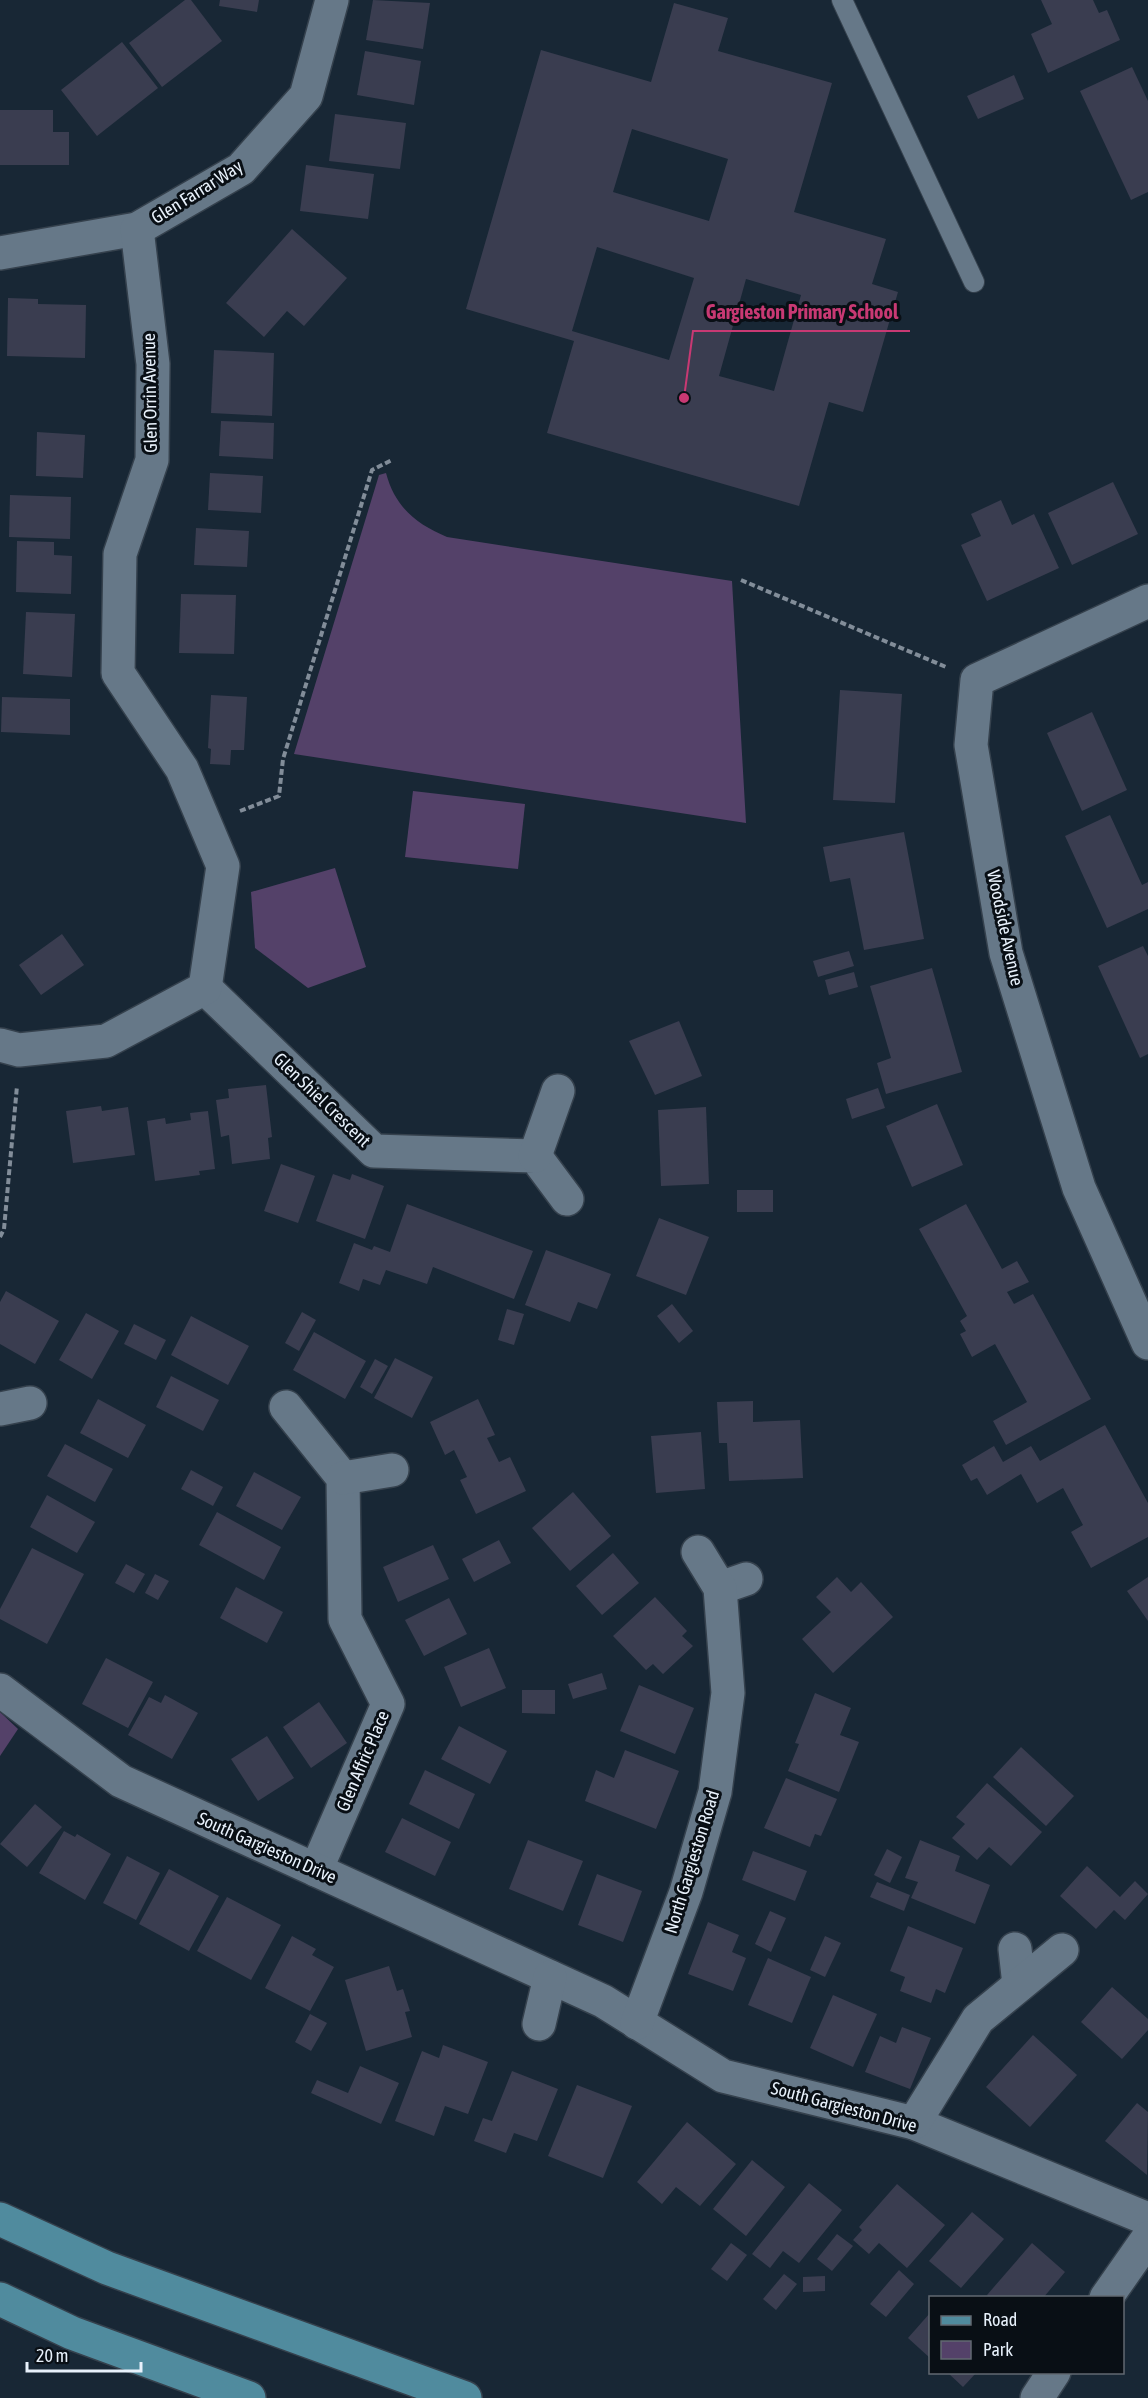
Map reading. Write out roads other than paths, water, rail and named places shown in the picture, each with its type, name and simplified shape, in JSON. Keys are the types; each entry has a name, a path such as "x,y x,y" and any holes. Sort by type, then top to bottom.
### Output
{"main road":[{"path":"0,2219 107,2268 465,2398"},
{"path":"0,2299 72,2333 249,2398"}],"street":[{"name":"Glen Farrar Way","path":"0,254 137,229 241,169 306,96 332,0"},
{"name":"Glen Orrin Avenue","path":"137,229 153,364 152,460 120,554 118,673 182,769 223,866 205,988"},
{"name":"Woodside Avenue","path":"1148,601 977,680 971,745 1006,953 1079,1188 1148,1343"},
{"path":"10,1047 106,1041 205,988"},
{"name":"Glen Shiel Crescent","path":"205,988 374,1151 535,1155"},
{"path":"558,1091 535,1155 567,1199"},
{"path":"286,1407 343,1478 392,1470"},
{"name":"Glen Affric Place","path":"316,1870 388,1704 345,1619 343,1478"},
{"name":"North Gargieston Road","path":"637,2023 686,1892 715,1792 728,1693 733,1584 698,1551"},
{"name":"South Gargieston Drive","path":"0,1690 121,1781 603,2001 723,2076 914,2123 1148,2219"},
{"path":"1015,1949 1019,1985"},
{"path":"914,2123 978,2019 1062,1950"},
{"path":"539,2024 550,1977"},
{"path":"1108,2296 1148,2238"},
{"path":"1037,2398 1053,2374"}],"lane":[{"path":"842,0 975,282"}],"place":[{"name":"Gargieston Primary School","path":"684,398"}]}
